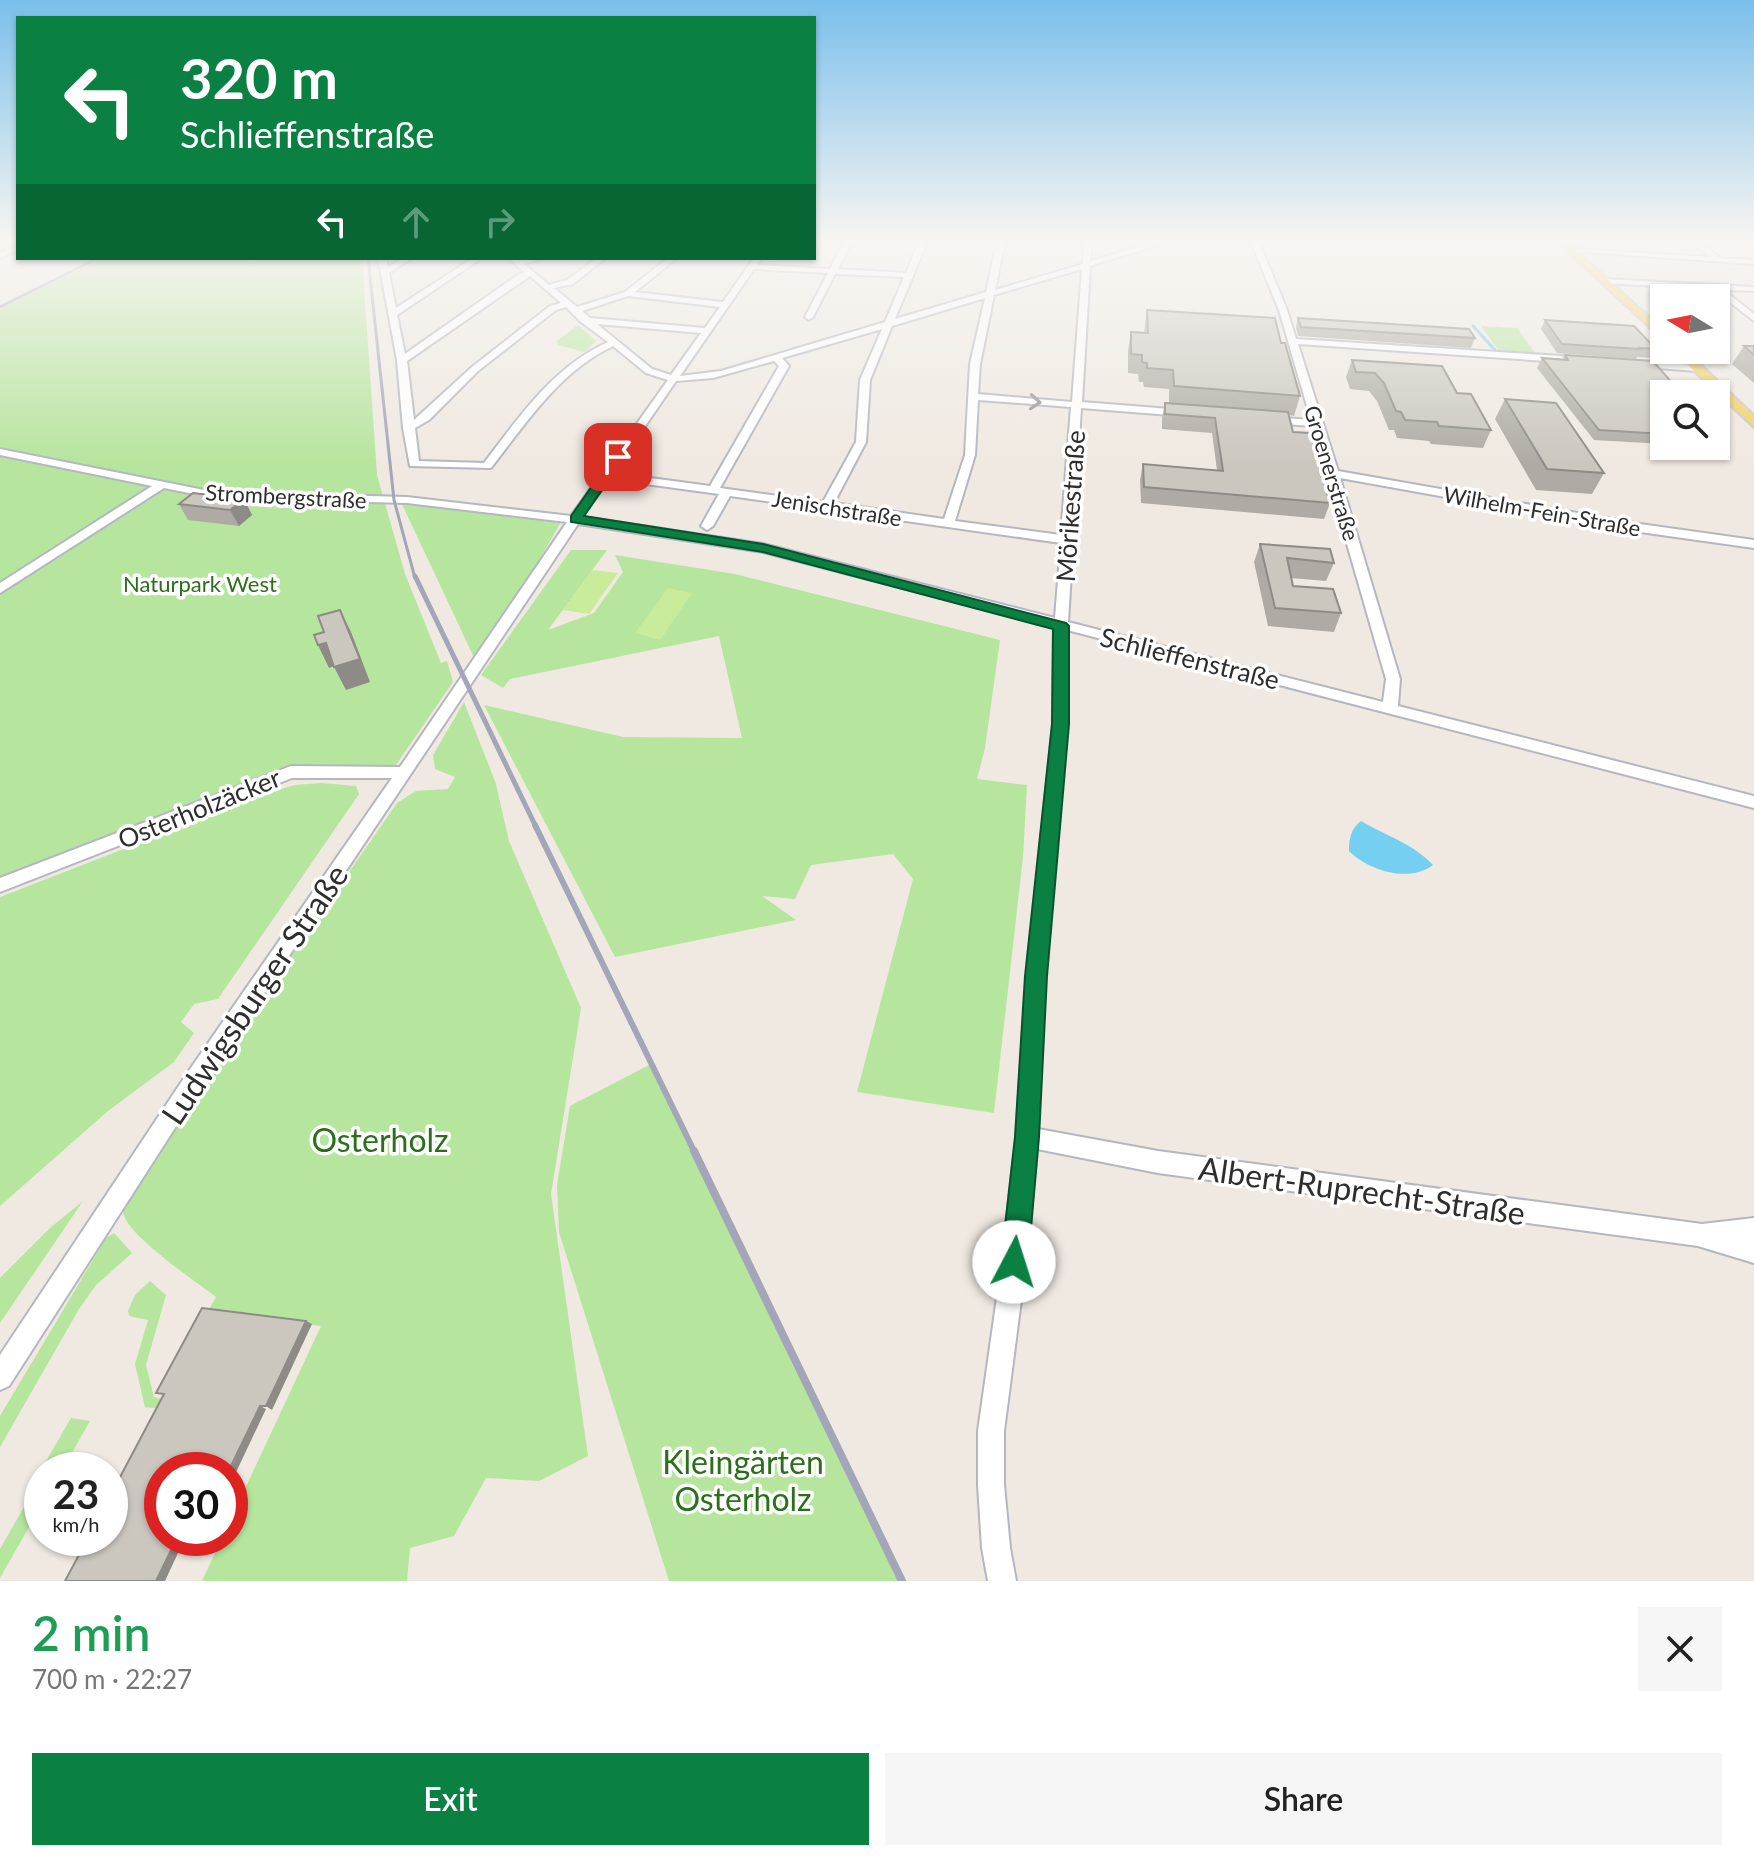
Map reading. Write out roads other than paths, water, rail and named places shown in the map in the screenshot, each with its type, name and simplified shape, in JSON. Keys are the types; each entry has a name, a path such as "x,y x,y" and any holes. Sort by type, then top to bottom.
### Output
{"main road":[{"path":"1692,364 1754,423"}],"street":[{"path":"394,316 414,464 487,466 526,416 572,368 593,351 613,343"},
{"path":"402,360 465,316"},
{"path":"408,428 425,418 486,360 543,316"},
{"path":"579,316 649,371 674,379 708,377 911,316"},
{"name":"Ludwigsburger Straße","path":"0,1377 193,1082 575,519 719,316"},
{"path":"827,505 861,442 865,380 890,316"},
{"path":"948,525 970,455 975,364 984,316"},
{"name":"Mörikestraße","path":"1002,1581 994,1533 991,1431 1027,1137 1036,976 1060,724 1061,626 1083,316"},
{"name":"Groenerstraße","path":"1284,316 1393,679 1390,708"},
{"path":"584,320 708,331"},
{"path":"1291,341 1575,360"},
{"path":"714,489 784,366 776,357"},
{"path":"1624,363 1696,368"},
{"path":"973,397 1201,414"},
{"path":"1263,419 1316,423"},
{"name":"Strombergstraße","path":"0,452 214,495 407,500 575,519"},
{"name":"Wilhelm-Fein-Straße","path":"1331,473 1640,528 1754,544"},
{"name":"Jenischstraße","path":"607,475 1068,540"},
{"path":"0,589 160,486"},
{"path":"707,526 727,490"},
{"name":"Schlieffenstraße","path":"575,519 763,548 1754,802"},
{"name":"Osterholzäcker","path":"0,885 291,772 404,773"},
{"name":"Albert-Ruprecht-Straße","path":"1027,1137 1158,1162 1698,1234"},
{"path":"1698,1234 1754,1229"},
{"path":"1698,1234 1754,1251"}],"water":[{"path":"1361,821 1408,846 1433,865 1401,874 1378,869 1357,858 1349,851 1349,842"}],"waterway":[{"path":"1473,326 1495,350"}],"railway":[{"path":"374,316 394,500 415,578"},
{"path":"415,576 536,827"},
{"path":"535,825 695,1153"},
{"path":"694,1151 902,1581"}],"park label":[{"name":"Naturpark West","path":"200,583"},
{"name":"Osterholz","path":"380,1139"},
{"name":"Kleingärten Osterholz","path":"743,1480"}]}
